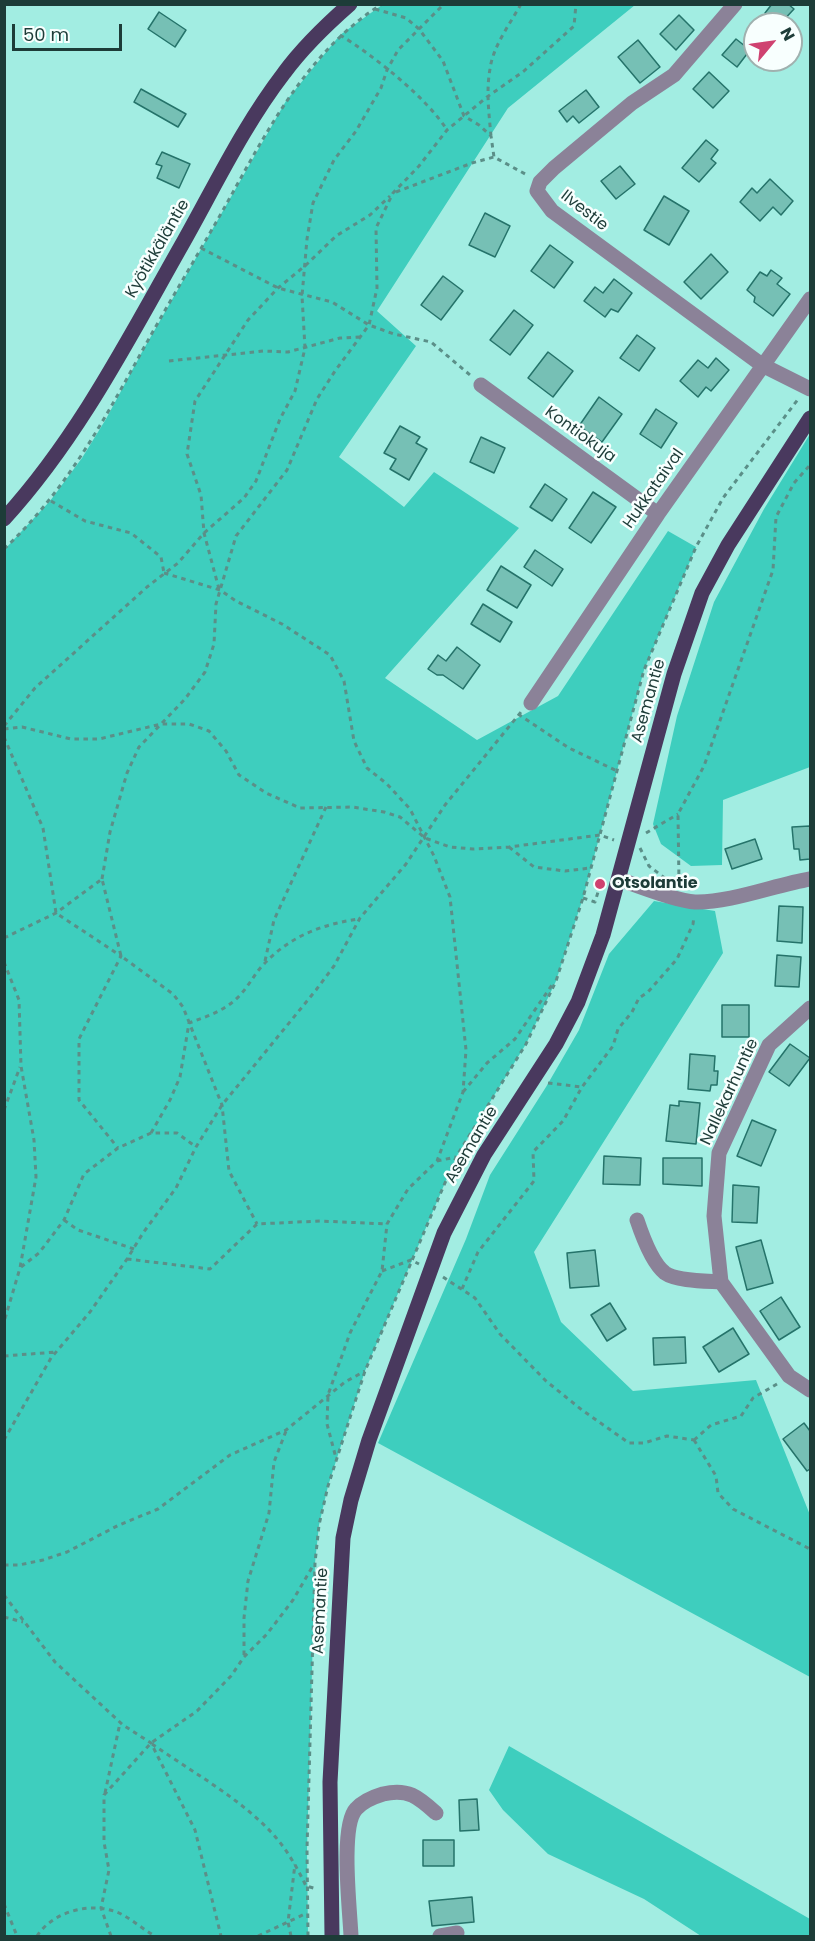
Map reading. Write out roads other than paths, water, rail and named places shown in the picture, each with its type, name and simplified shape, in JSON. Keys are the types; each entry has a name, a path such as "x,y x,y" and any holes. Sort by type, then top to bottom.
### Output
{"main road":[{"name":"Kyötikkäläntie","path":"4,519 47,469 96,393 236,147 284,73 321,30 350,4"},
{"name":"Asemantie","path":"332,1936 330,1782 343,1538 351,1500 373,1430 444,1233 484,1155 534,1079 578,1002 603,935 674,674 702,593 728,545 810,418"}],"street":[{"name":"Ilvestie","path":"735,4 705,42 674,75 632,103 540,182 537,191 552,211 762,365 810,389"},
{"name":"Hukkataival","path":"531,703 658,514 810,299"},
{"name":"Kontiokuja","path":"481,384 658,514"},
{"path":"619,879 695,902 733,897 810,879"},
{"name":"Nallekarhuntie","path":"810,1008 770,1045 719,1153 714,1216 721,1282 789,1376 810,1390"},
{"path":"637,1220 647,1250 665,1273 692,1280 721,1282"},
{"path":"351,1936 347,1839 354,1810 371,1797 394,1791 416,1795 436,1813"},
{"path":"440,1936 457,1933"}],"place":[{"name":"Otsolantie","path":"600,884"}]}
